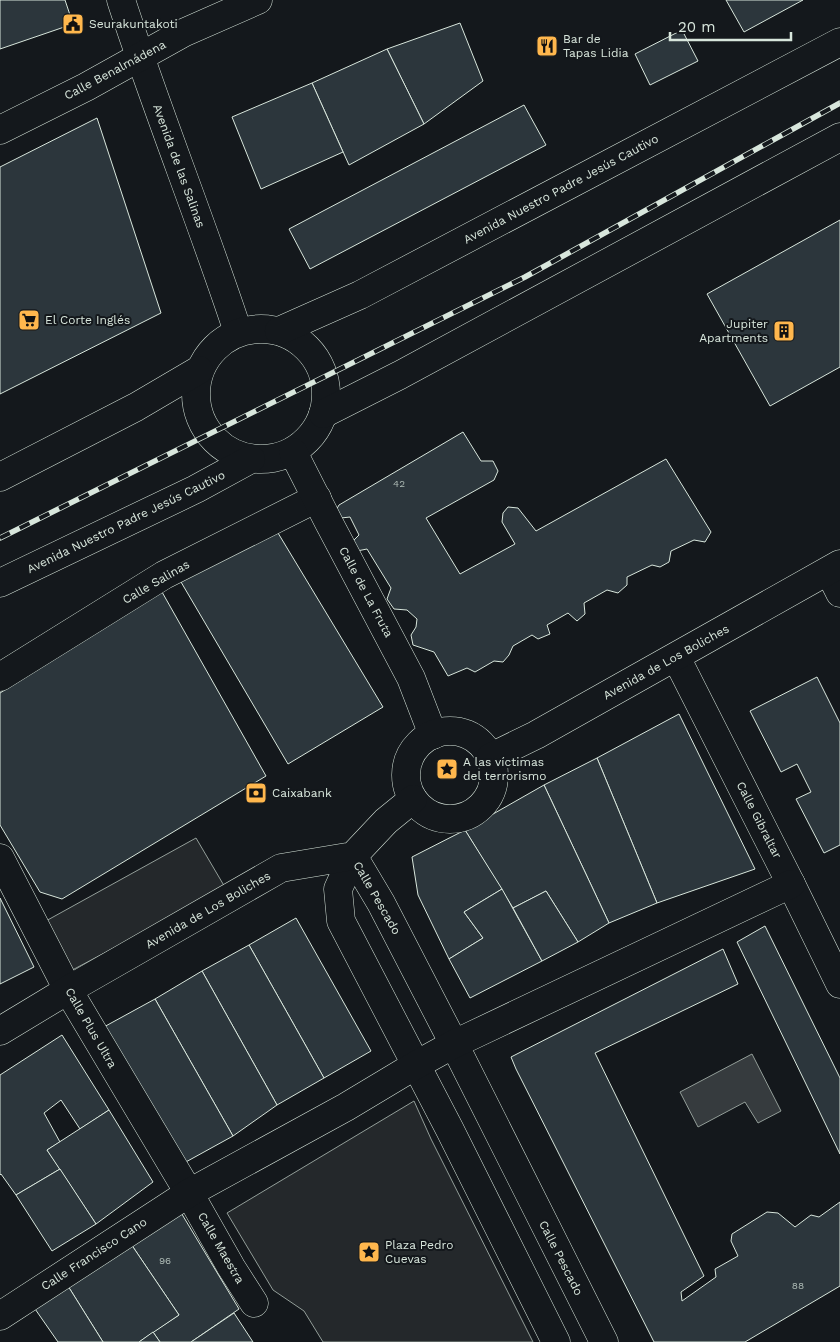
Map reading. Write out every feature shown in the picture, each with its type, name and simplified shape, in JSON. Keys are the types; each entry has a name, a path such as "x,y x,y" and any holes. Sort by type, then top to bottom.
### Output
{"street":[{"name":"Avenida de las Salinas","path":"120,0 238,332"},
{"name":"Calle Benalmádena","path":"0,130 183,33 258,0"},
{"name":"Avenida Nuestro Padre Jesús Cautivo","path":"279,331 360,295 840,42"},
{"path":"324,414 400,375 840,137"},
{"path":"258,328 279,331 298,340 313,355 320,367 323,373 326,393 324,414 317,429 307,442 293,452 273,459 251,459 232,453 216,443 204,427 196,409 194,390 199,370 208,354 221,341 238,332 258,328"},
{"path":"0,477 142,404 199,370"},
{"name":"Calle de La Fruta","path":"293,452 412,678 433,735"},
{"name":"Avenida Nuestro Padre Jesús Cautivo","path":"0,583 196,489 251,459"},
{"name":"Calle Salinas","path":"0,677 164,576 316,498"},
{"name":"Avenida de Los Boliches","path":"491,757 536,735 676,657 836,576"},
{"name":"Calle Gibraltar","path":"676,657 840,984"},
{"path":"446,731 460,732 472,737 483,746 491,757 494,771 493,786 487,800 477,810 464,817 450,820 435,817 423,810 413,799 407,785 406,770 414,749 423,740 446,731"},
{"path":"353,856 386,821 413,799"},
{"name":"Avenida de Los Boliches","path":"0,1031 280,868 353,856"},
{"name":"Calle Pescado","path":"353,856 381,903 454,1044 604,1342"},
{"name":"Calle Pescado","path":"353,856 338,889 341,921 556,1342"},
{"name":"Calle Plus Ultra","path":"0,858 68,990 189,1193"},
{"name":"Calle Francisco Cano","path":"0,1316 189,1193 346,1107 454,1044 791,884"},
{"name":"Calle Maestra","path":"189,1193 254,1303"}],"shaded area":[{"path":"196,838 226,889 61,976 35,927"},
{"path":"752,1054 781,1111 758,1123 745,1102 698,1127 680,1092"},
{"name":"Plaza Pedro Cuevas","path":"414,1101 431,1139 533,1342 323,1342 304,1311 273,1290 227,1213"}],"building":[{"path":"0,0 65,0 73,24 0,49"},
{"path":"726,0 803,0 744,32"},
{"path":"460,23 483,81 424,124 387,49"},
{"path":"682,30 698,61 650,85 635,54"},
{"path":"387,49 424,124 349,165 312,83"},
{"path":"312,83 343,152 261,189 232,117"},
{"path":"524,105 546,145 310,269 289,229"},
{"path":"97,118 161,313 0,394 0,167"},
{"name":"Jupiter Apartments","path":"840,220 840,367 770,406 707,294"},
{"path":"463,432 481,461 493,461 498,471 494,480 426,518 460,574 515,544 502,522 503,513 508,507 518,508 536,531 666,459 711,532 705,542 694,540 671,551 669,562 660,567 652,565 627,577 627,585 618,593 607,590 584,603 585,614 577,621 568,613 547,625 550,634 538,639 532,635 513,646 503,662 494,661 475,672 467,668 448,676 434,652 413,645 411,635 416,627 417,619 407,610 394,609 387,599 391,588 367,549 357,551 352,542 359,535 350,517 341,518 335,512 339,505"},
{"path":"275,528 383,707 288,764 181,582"},
{"path":"162,592 266,776 62,899 40,892 0,825 0,693"},
{"path":"817,677 840,723 840,845 824,853 796,799 811,792 797,764 781,772 750,711"},
{"path":"679,714 755,869 657,903 597,758"},
{"path":"597,758 657,903 609,923 544,785"},
{"path":"544,785 609,923 578,942 546,891 513,908 465,830"},
{"path":"465,830 502,889 464,912 483,938 449,959 418,895 412,857"},
{"path":"502,889 542,961 470,998 449,959 483,938 464,912"},
{"path":"546,891 578,942 542,961 513,908"},
{"path":"0,898 34,967 0,984"},
{"path":"296,918 371,1051 324,1078 249,945"},
{"path":"765,926 840,1078 840,1154 737,942"},
{"path":"249,945 324,1078 277,1105 202,971"},
{"path":"723,949 738,984 595,1053 704,1276 681,1292 682,1301 716,1277 715,1269 738,1256 731,1241 732,1234 767,1212 778,1213 795,1227 811,1215 819,1217 840,1202 840,1286 745,1342 654,1342 511,1057"},
{"path":"202,971 277,1105 233,1136 155,999"},
{"path":"155,999 233,1136 184,1163 102,1028"},
{"path":"62,1035 109,1110 80,1129 61,1100 44,1113 60,1142 47,1150 60,1169 16,1195 0,1175 0,1075"},
{"path":"109,1110 153,1182 96,1224 47,1150"},
{"path":"60,1169 96,1224 52,1251 16,1195"},
{"path":"180,1211 239,1309 191,1342 160,1342 153,1332 179,1315 131,1244"},
{"path":"131,1244 179,1315 139,1342 103,1342 68,1286"},
{"path":"68,1286 103,1342 58,1342 33,1306"},
{"path":"234,1313 253,1342 191,1342"},
{"path":"153,1332 160,1342 139,1342"}],"railway":[{"path":"0,538 525,277 840,103"}],"place":[{"name":"Seurakuntakoti","path":"73,24"},
{"name":"Bar de Tapas Lidia","path":"547,46"},
{"name":"El Corte Inglés","path":"29,320"},
{"name":"Jupiter Apartments","path":"784,331"},
{"name":"A las víctimas del terrorismo","path":"447,769"},
{"name":"Caixabank","path":"256,793"},
{"name":"Plaza Pedro Cuevas","path":"369,1252"}]}
